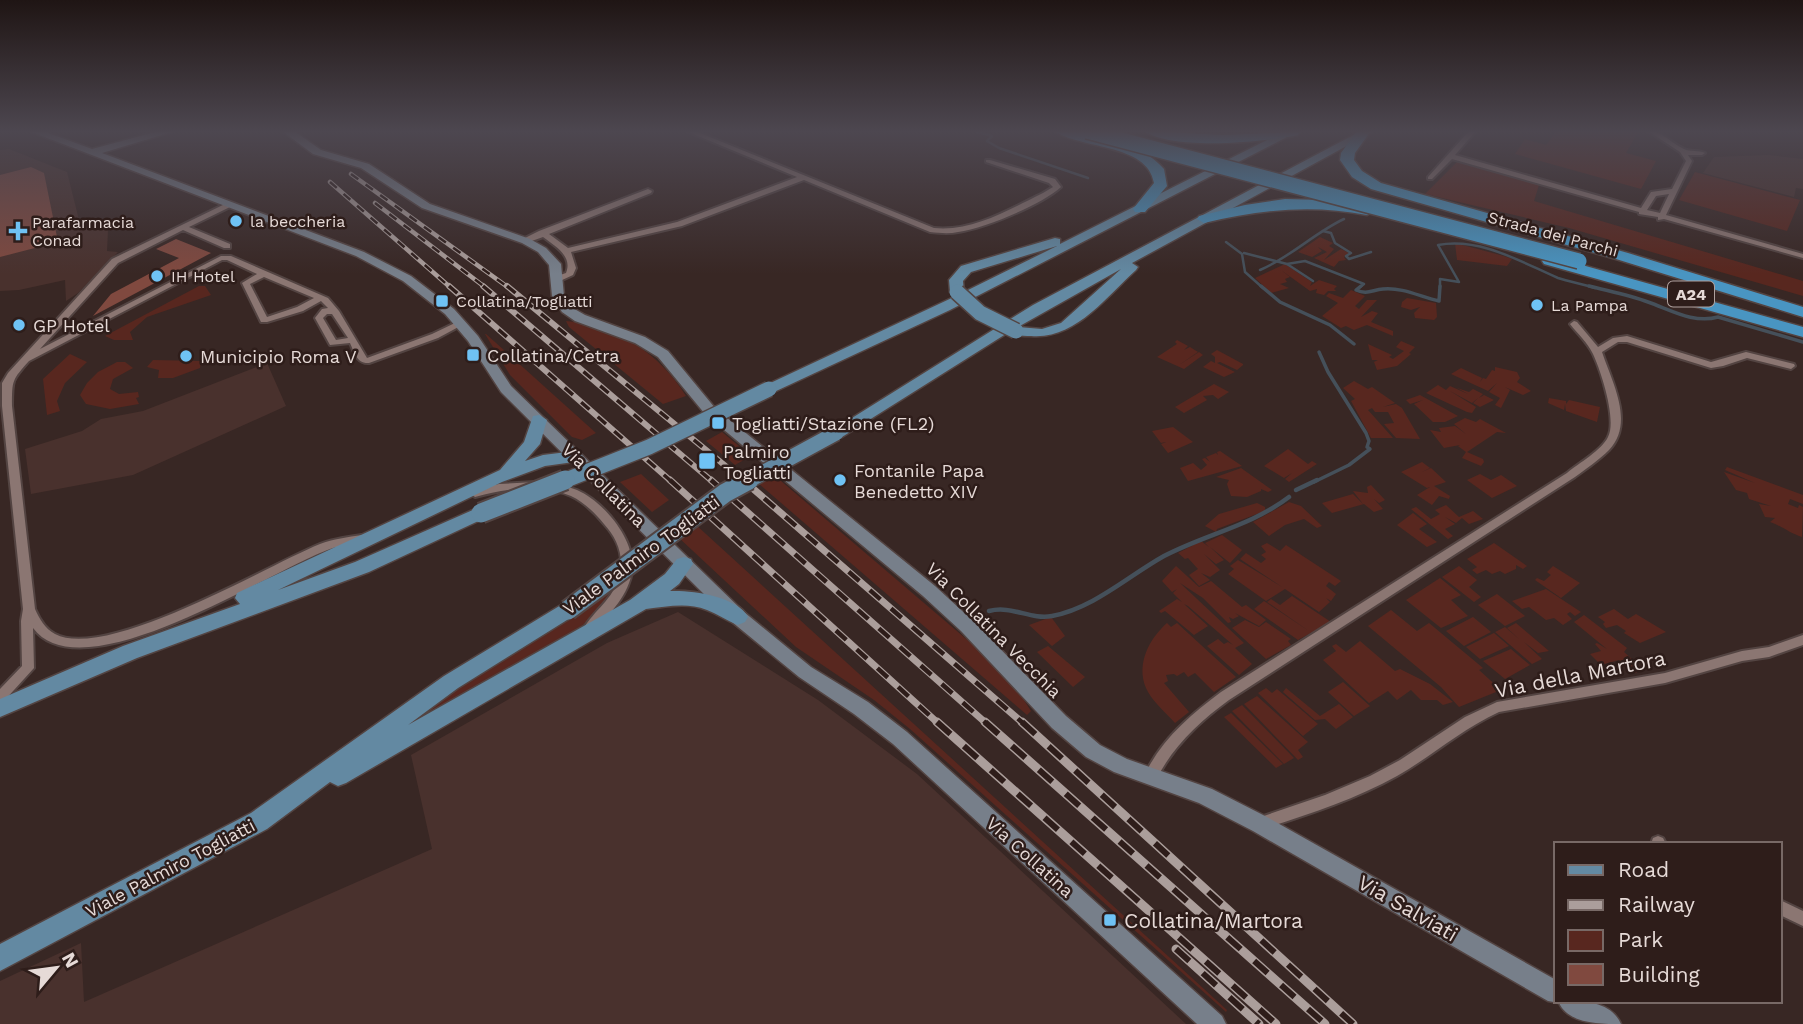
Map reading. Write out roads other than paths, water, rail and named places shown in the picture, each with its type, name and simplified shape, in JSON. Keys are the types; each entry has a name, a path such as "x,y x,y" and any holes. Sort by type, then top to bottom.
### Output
{"highway":[{"path":"1140,209 1161,182 1160,179"},
{"name":"Strada dei Parchi","path":"1275,179 1580,256 1803,331"},
{"name":"Strada dei Parchi","path":"1299,179 1803,319"},
{"path":"1365,179 1381,187 1622,256 1803,312"},
{"path":"1204,219 1241,208 1276,203 1320,203 1348,207 1803,331"}],"main road":[{"path":"130,652 362,567 481,513 657,443 955,302 1200,179"},
{"name":"Viale Palmiro Togliatti","path":"0,958 259,821 451,682 568,610 725,493 836,433 1038,308 1279,179"},
{"path":"1115,221 973,265 956,280 957,292 980,313 1016,331 1043,333 1066,326 1107,286 1172,237"},
{"path":"496,478 529,447 539,420"},
{"path":"0,708 130,652 496,478 543,461 575,457"},
{"path":"259,821 637,605 667,584 684,564"},
{"path":"637,605 659,599 686,598 719,604 738,617"}],"street":[{"name":"Via Collatina","path":"158,179 391,267 414,282 460,324 476,344 494,376 738,617 805,672 861,708 900,738 1214,1024"},
{"name":"Via Collatina Vecchia","path":"386,179 426,205 526,241 542,250 554,262 559,299 566,309 580,318 632,336 660,351 676,367 707,408 929,591 1073,736 1106,759 1205,796 1260,824"},
{"path":"567,251 673,226 800,179"},
{"path":"810,179 945,232 966,228 1046,195 1057,187 1052,181 1045,179"},
{"path":"1528,179 1803,256"},
{"path":"1661,218 1680,179"},
{"path":"526,241 648,191"},
{"path":"1642,212 1654,194 1674,191"},
{"path":"0,696 28,668 29,609 5,428 3,385 115,261 227,205"},
{"path":"182,227 227,246"},
{"path":"542,233 567,251 572,272 557,279"},
{"path":"1754,242 1765,251 1803,262"},
{"path":"21,362 221,258 228,258 329,302 362,359 366,360 422,341 460,324"},
{"path":"262,274 246,283 264,320 300,309 320,298"},
{"path":"300,309 313,309 333,343 353,340"},
{"path":"319,316 325,311 335,311"},
{"path":"1151,776 1158,759 1179,733 1224,696 1559,483 1605,448 1616,431 1617,415 1597,351 1574,324"},
{"path":"56,325 64,331 78,332"},
{"path":"1597,351 1616,340 1627,339 1706,364 1720,365 1746,355 1791,366"},
{"path":"442,504 491,489 538,485 578,495 611,523 619,534 624,549 626,575 612,604 574,642"},
{"path":"29,609 37,627 56,640 100,642 160,622 325,547 372,538"},
{"name":"Via della Martora","path":"1260,824 1331,800 1392,771 1497,707 1665,678 1742,656 1769,652 1803,640"},
{"name":"Via Salviati","path":"1260,824 1554,992"},
{"path":"1782,908 1803,919"},
{"path":"1573,1003 1609,1024"}],"waterway":[{"path":"1323,231 1344,219"},
{"path":"1277,261 1323,231"},
{"path":"1323,231 1331,233 1335,243 1351,253 1346,256 1349,259 1371,252"},
{"path":"1226,242 1242,254 1245,272 1263,288"},
{"path":"1440,286 1440,279 1459,282 1438,245 1454,243 1500,252 1558,278 1595,288"},
{"path":"1244,253 1277,261"},
{"path":"1260,270 1277,261"},
{"path":"1277,261 1287,264"},
{"path":"1287,264 1305,261 1364,284 1359,288"},
{"path":"1287,264 1313,281"},
{"path":"1261,286 1280,302 1330,325 1354,344"},
{"path":"1361,286 1356,290 1366,292 1397,289 1439,301 1440,286"},
{"path":"1589,286 1633,297 1691,317 1718,317 1803,342"},
{"path":"1314,482 1349,465 1370,449 1367,447 1369,441 1366,433 1328,372 1319,352"},
{"path":"1296,490 1317,480"},
{"path":"989,611 1005,610 1044,617 1067,612 1096,599 1164,556 1244,523 1289,497"}],"railway":[{"path":"358,179 509,288"},
{"path":"330,182 451,288"},
{"path":"375,203 486,288"},
{"path":"449,286 672,482"},
{"path":"483,286 713,482"},
{"path":"507,286 745,482"},
{"path":"670,480 939,724"},
{"path":"711,480 987,724"},
{"path":"743,480 1024,724"},
{"path":"937,722 1276,1024"},
{"path":"985,722 1325,1024"},
{"path":"1022,722 1353,1024"},
{"path":"1176,949 1259,1024"}],"place":[{"name":"la beccheria","path":"236,221"},
{"name":"Parafarmacia Conad","path":"18,231"},
{"name":"IH Hotel","path":"157,276"},
{"name":"Collatina/Togliatti","path":"442,301"},
{"name":"La Pampa","path":"1537,305"},
{"name":"GP Hotel","path":"19,325"},
{"name":"Collatina/Cetra","path":"473,355"},
{"name":"Municipio Roma V","path":"186,356"},
{"name":"Togliatti/Stazione (FL2)","path":"718,423"},
{"name":"Palmiro Togliatti","path":"707,461"},
{"name":"Fontanile Papa Benedetto XIV","path":"840,480"},
{"name":"Collatina/Martora","path":"1110,920"}]}
